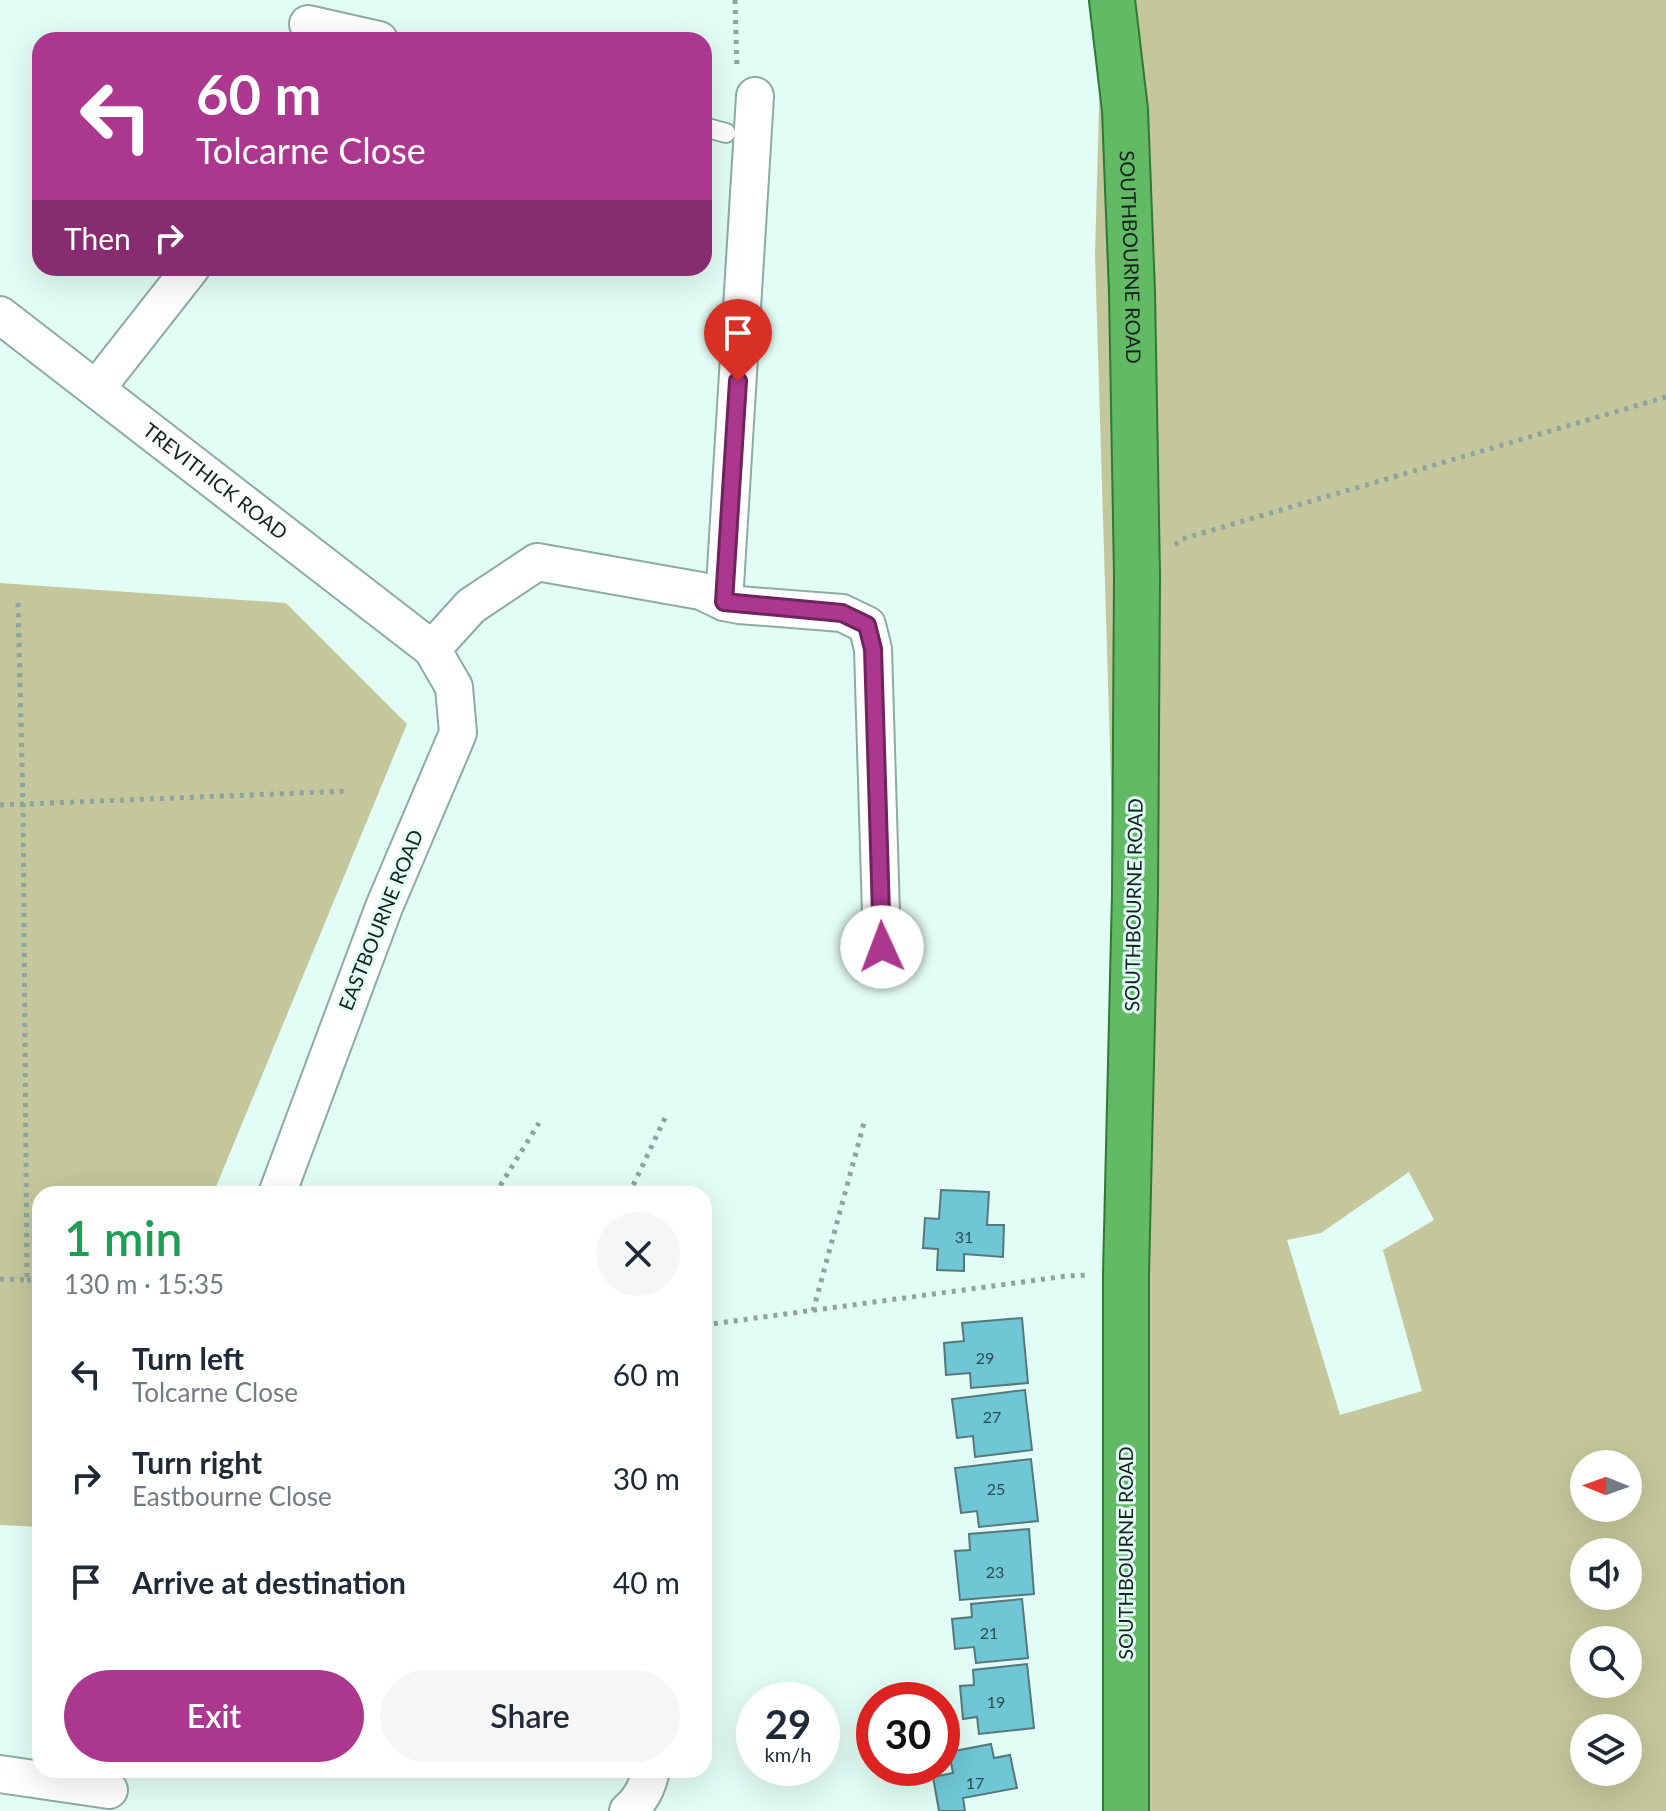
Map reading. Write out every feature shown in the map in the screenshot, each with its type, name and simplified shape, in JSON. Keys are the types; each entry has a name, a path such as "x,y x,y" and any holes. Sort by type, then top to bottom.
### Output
{"highway":[{"name":"SOUTHBOURNE ROAD","path":"1112,0 1125,110 1137,576 1135,894 1126,1274 1126,1811"}],"street":[{"path":"309,21 350,32"},
{"path":"724,602 755,96"},
{"path":"96,389 185,276"},
{"name":"TREVITHICK ROAD","path":"0,315 432,649"},
{"path":"432,649 471,606 537,562 701,591 724,602 842,613 867,625 873,649 882,947"},
{"name":"EASTBOURNE ROAD","path":"280,1186 384,907 458,733 454,687 432,649"},
{"path":"0,1774 109,1790"},
{"path":"628,1811 637,1803 650,1778"}],"lane":[{"path":"712,129 726,133"}],"path":[{"path":"735,0 736,66 755,96"},
{"path":"1137,576 1182,539 1666,397"},
{"path":"18,602 27,1280"},
{"path":"0,805 350,791"},
{"path":"633,1186 665,1118"},
{"path":"500,1186 539,1123"},
{"path":"813,1311 864,1123"},
{"path":"712,1324 1067,1276 1126,1274"},
{"path":"0,1279 32,1280"}],"green space":[{"path":"1102,0 1666,0 1666,1811 1126,1811 1126,1274 1095,255","holes":["1409,1172 1434,1220 1383,1250 1422,1391 1340,1415 1287,1240 1321,1233"]},
{"path":"0,583 286,603 407,724 216,1186 32,1186 32,1527 0,1525"}],"building":[{"path":"941,1190 989,1192 987,1225 1004,1225 1003,1257 964,1254 964,1271 937,1270 938,1249 923,1248 925,1218 939,1219"},
{"path":"1022,1318 1028,1383 971,1388 970,1373 946,1375 944,1343 964,1341 962,1323"},
{"path":"1025,1390 1032,1450 975,1457 973,1436 957,1438 952,1399"},
{"path":"1031,1459 1038,1521 979,1527 977,1511 961,1513 955,1468"},
{"path":"1029,1529 1034,1594 960,1600 955,1551 970,1550 969,1534"},
{"path":"1022,1599 1028,1658 976,1663 974,1647 955,1649 952,1619 972,1617 971,1604"},
{"path":"1027,1664 1034,1728 979,1734 977,1717 963,1719 960,1686 974,1685 973,1670"},
{"path":"991,1744 994,1758 1010,1755 1017,1788 963,1798 965,1811 939,1811 935,1786 960,1786 960,1750"}],"route":[{"path":"738,381 724,602 842,613 867,625 873,649 882,947"}]}
